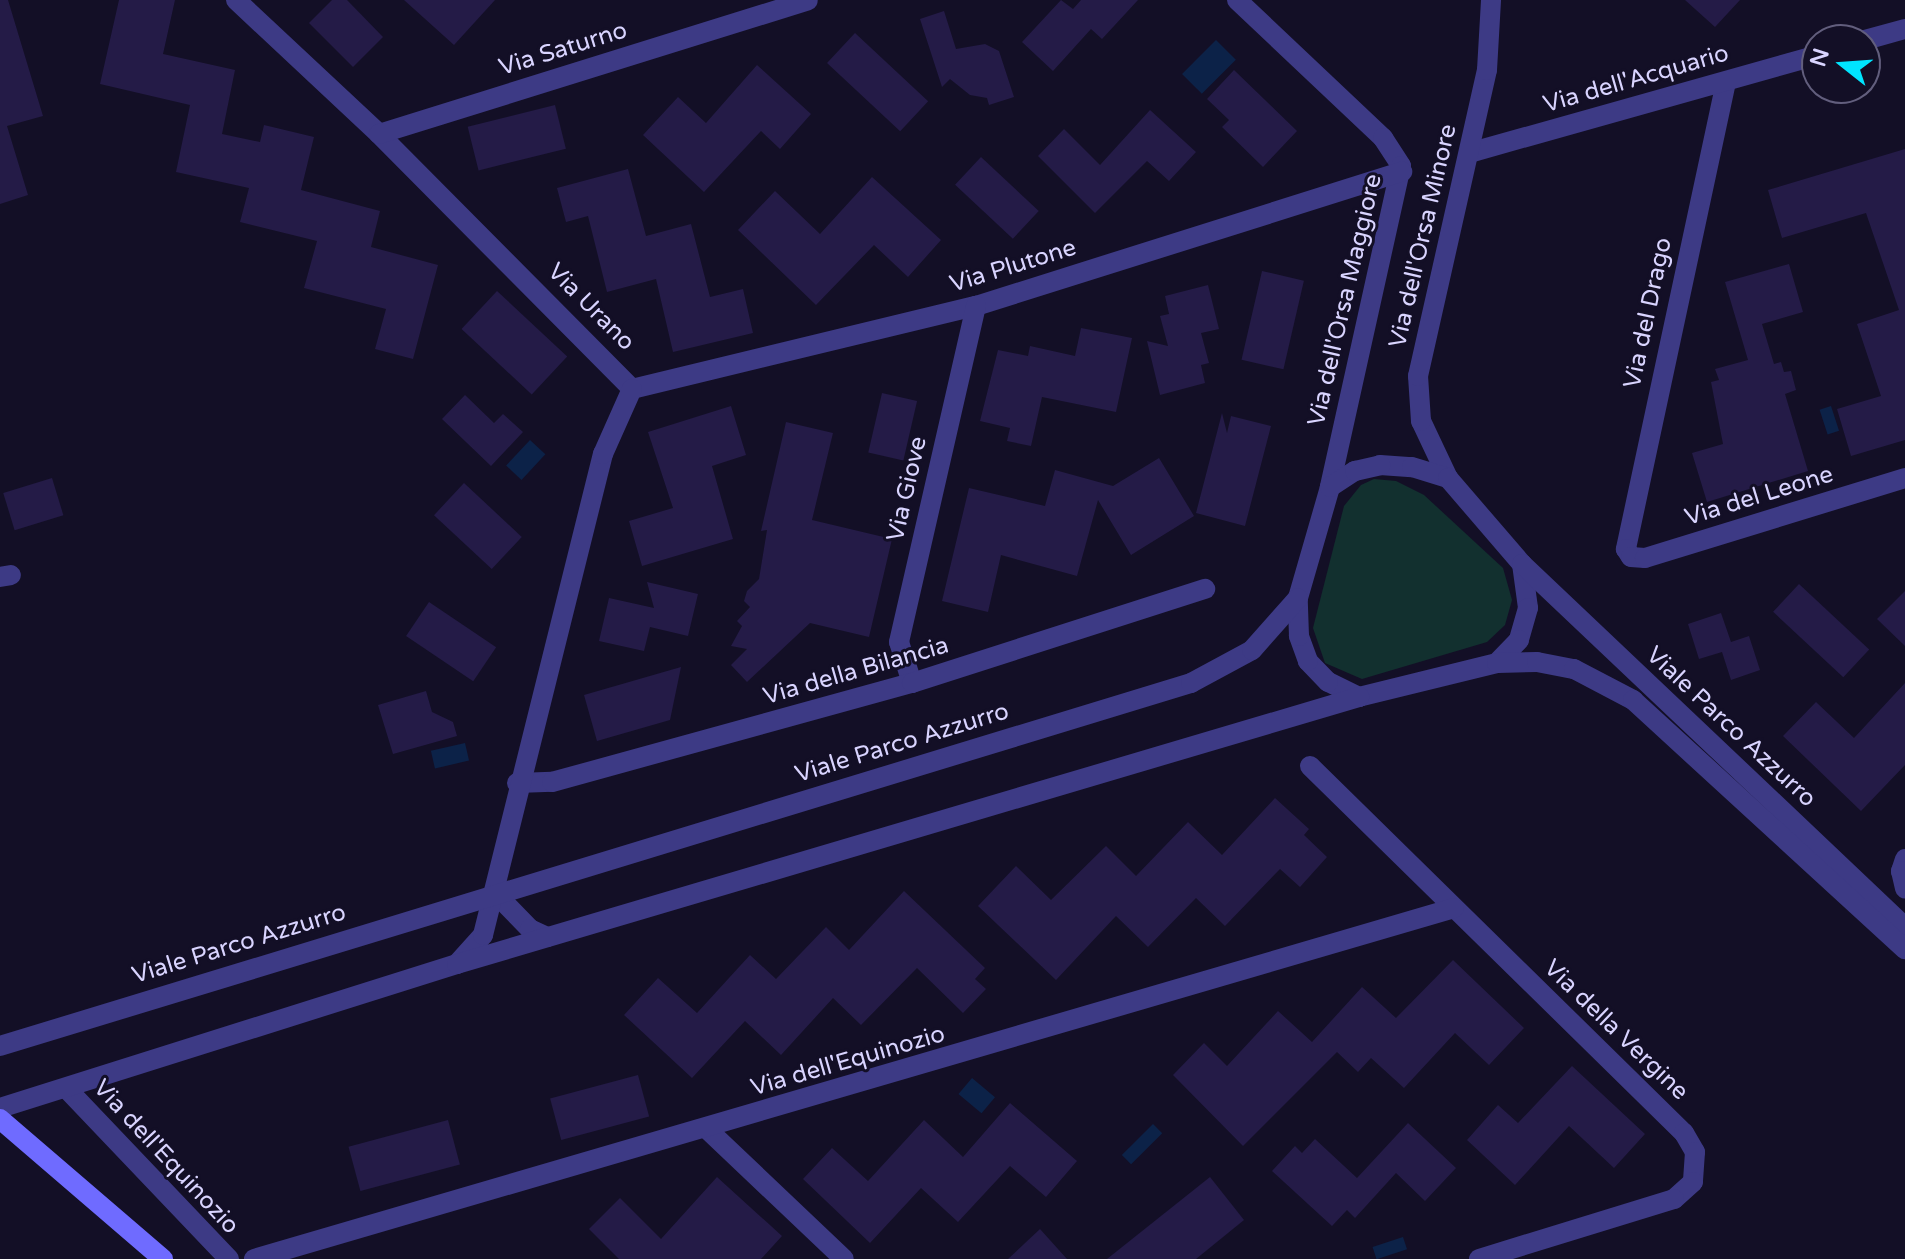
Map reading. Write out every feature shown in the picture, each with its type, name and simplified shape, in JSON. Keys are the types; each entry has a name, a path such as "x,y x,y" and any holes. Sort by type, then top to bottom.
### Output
{"main road":[{"path":"0,1119 163,1259"}],"street":[{"name":"Via Urano","path":"236,0 379,134 632,389 603,454 517,783 494,892"},
{"name":"Via Saturno","path":"379,134 808,0"},
{"name":"Via dell'Orsa Maggiore","path":"1237,0 1383,138 1402,172 1330,487"},
{"name":"Via dell'Orsa Minore","path":"1448,478 1421,421 1418,376 1493,36 1491,0"},
{"path":"1881,36 1905,29"},
{"name":"Via dell'Acquario","path":"1469,153 1801,60"},
{"name":"Via del Drago","path":"1629,556 1625,540 1726,82"},
{"name":"Via Plutone","path":"632,389 976,306 1402,172"},
{"name":"Via Giove","path":"912,683 899,642 976,306"},
{"path":"1330,487 1355,471 1380,465 1412,467 1448,478"},
{"name":"Viale Parco Azzurro","path":"1448,478 1522,564 1905,927"},
{"name":"Via del Leone","path":"1629,556 1645,558 1905,478"},
{"name":"Viale Parco Azzurro","path":"1330,487 1298,598 1299,636 1308,661 1328,682 1359,697"},
{"path":"1497,663 1519,640 1527,620 1522,564"},
{"name":"Via della Bilancia","path":"517,783 552,782 912,683 1205,589"},
{"name":"Viale Parco Azzurro","path":"0,1046 494,892 1191,683 1252,650 1298,598"},
{"name":"Viale Parco Azzurro","path":"0,1108 547,937 1359,697 1497,663 1537,662 1574,669 1633,700 1905,949"},
{"name":"Via della Vergine","path":"1310,766 1684,1133 1697,1163 1693,1182 1670,1201 1479,1259"},
{"path":"1905,859 1901,871 1905,889"},
{"path":"494,892 530,929 547,937"},
{"path":"457,964 483,935 494,892"},
{"name":"Via dell'Equinozio","path":"254,1259 708,1130 1454,908"},
{"name":"Via dell'Equinozio","path":"67,1089 229,1259"},
{"path":"708,1130 844,1259"}],"green space":[{"path":"1374,479 1396,481 1424,495 1503,568 1512,600 1505,625 1487,642 1362,679 1325,663 1313,628 1344,506 1361,485"}],"water":[{"path":"1216,40 1236,60 1202,94 1182,74"},
{"path":"1831,406 1839,431 1828,434 1820,410"},
{"path":"530,440 545,454 521,480 506,466"},
{"path":"465,743 469,761 435,768 431,751"},
{"path":"972,1078 995,1097 981,1113 959,1094"},
{"path":"1153,1124 1162,1133 1131,1164 1122,1155"},
{"path":"1403,1237 1407,1249 1377,1259 1373,1247"}],"building":[{"path":"0,0 8,0 43,116 7,126 28,195 0,204"},
{"path":"119,0 175,0 163,54 235,70 222,134 260,142 264,125 314,137 301,190 380,211 371,247 438,265 413,359 375,349 386,309 304,288 317,241 240,222 249,188 176,172 190,105 100,84"},
{"path":"332,0 347,0 383,37 353,67 309,23"},
{"path":"404,0 495,0 454,45"},
{"path":"1061,0 1073,9 1081,0 1138,0 1102,39 1091,29 1053,71 1022,42"},
{"path":"1685,0 1740,0 1715,27"},
{"path":"944,11 956,49 985,44 999,51 1014,97 989,105 987,98 970,95 950,79 942,87 920,19"},
{"path":"855,33 928,101 900,131 827,63"},
{"path":"757,65 811,114 780,149 761,131 704,192 643,135 678,97 706,123"},
{"path":"1234,70 1297,131 1263,167 1222,127 1229,120 1207,99"},
{"path":"555,105 566,149 479,170 468,127"},
{"path":"1150,110 1196,152 1169,181 1147,161 1095,213 1038,156 1064,129 1100,165"},
{"path":"1905,149 1905,440 1851,456 1837,409 1881,396 1857,324 1899,310 1866,213 1782,238 1768,190"},
{"path":"981,157 1039,211 1013,239 955,185"},
{"path":"628,169 646,236 691,224 710,297 743,289 753,333 673,352 656,279 607,292 588,216 566,222 557,188"},
{"path":"872,177 941,240 908,277 874,245 816,305 738,230 775,191 820,234"},
{"path":"1789,264 1803,312 1762,324 1774,364 1781,362 1784,372 1791,371 1796,390 1785,394 1808,471 1707,502 1692,453 1723,444 1711,382 1719,380 1715,369 1748,360 1725,282"},
{"path":"1262,271 1304,281 1283,369 1242,360"},
{"path":"1208,285 1219,329 1201,333 1209,363 1201,365 1205,383 1160,395 1147,341 1168,346 1160,316 1169,314 1165,296"},
{"path":"497,291 567,356 532,395 462,329"},
{"path":"1081,328 1132,338 1116,412 1042,397 1031,446 1007,441 1010,428 980,421 998,350 1028,356 1030,346 1075,356"},
{"path":"882,393 917,401 903,461 868,452"},
{"path":"465,395 494,423 503,414 523,432 491,466 442,419"},
{"path":"731,406 746,455 712,466 733,539 642,566 629,521 673,508 648,432"},
{"path":"1222,413 1227,433 1231,416 1271,426 1245,526 1196,513"},
{"path":"786,422 833,433 812,520 892,539 869,637 810,623 747,682 731,665 747,649 731,646 742,626 737,621 750,607 744,601 747,591 759,579 767,530 761,531"},
{"path":"1159,458 1194,516 1131,555 1098,500 1077,576 1001,555 988,612 942,601 969,488 1045,506 1055,470 1113,486"},
{"path":"52,478 63,515 15,530 3,493"},
{"path":"464,483 522,537 492,569 434,515"},
{"path":"647,582 698,594 688,636 650,627 644,651 599,641 609,598 654,608"},
{"path":"1799,584 1869,649 1843,677 1773,612"},
{"path":"1905,591 1905,646 1877,619"},
{"path":"429,602 496,647 473,681 406,636"},
{"path":"1721,613 1731,642 1749,636 1760,670 1731,680 1722,652 1699,659 1688,624"},
{"path":"681,667 670,720 597,741 584,695"},
{"path":"1905,683 1905,765 1861,811 1783,736 1816,702 1854,738"},
{"path":"426,691 432,712 453,722 457,736 393,754 378,705"},
{"path":"1275,798 1309,829 1304,835 1327,857 1300,887 1280,869 1225,926 1196,898 1148,947 1116,916 1056,980 978,906 1016,866 1051,900 1106,846 1136,876 1188,822 1222,855"},
{"path":"904,891 985,968 975,979 986,989 963,1013 917,968 861,1025 833,998 781,1055 745,1021 692,1078 624,1015 658,978 697,1013 750,955 776,979 826,927 849,950"},
{"path":"1453,960 1524,1028 1489,1065 1455,1033 1404,1088 1371,1058 1358,1072 1337,1052 1243,1146 1173,1075 1204,1043 1227,1066 1278,1011 1312,1042 1362,987 1396,1018"},
{"path":"1572,1066 1645,1134 1614,1168 1569,1126 1515,1185 1467,1140 1498,1105 1518,1123"},
{"path":"638,1075 649,1117 561,1140 550,1099"},
{"path":"1010,1103 1077,1161 1046,1197 1010,1166 958,1222 921,1188 870,1243 803,1179 832,1148 868,1181 924,1120 963,1157"},
{"path":"448,1120 460,1164 360,1191 349,1147"},
{"path":"1408,1123 1456,1168 1425,1201 1396,1173 1355,1218 1347,1210 1332,1226 1272,1171 1295,1146 1302,1153 1315,1139 1357,1178"},
{"path":"717,1177 782,1236 761,1259 619,1259 589,1229 620,1198 661,1239"},
{"path":"1210,1177 1244,1220 1196,1259 1107,1259"},
{"path":"1040,1229 1067,1259 1008,1259"}]}
